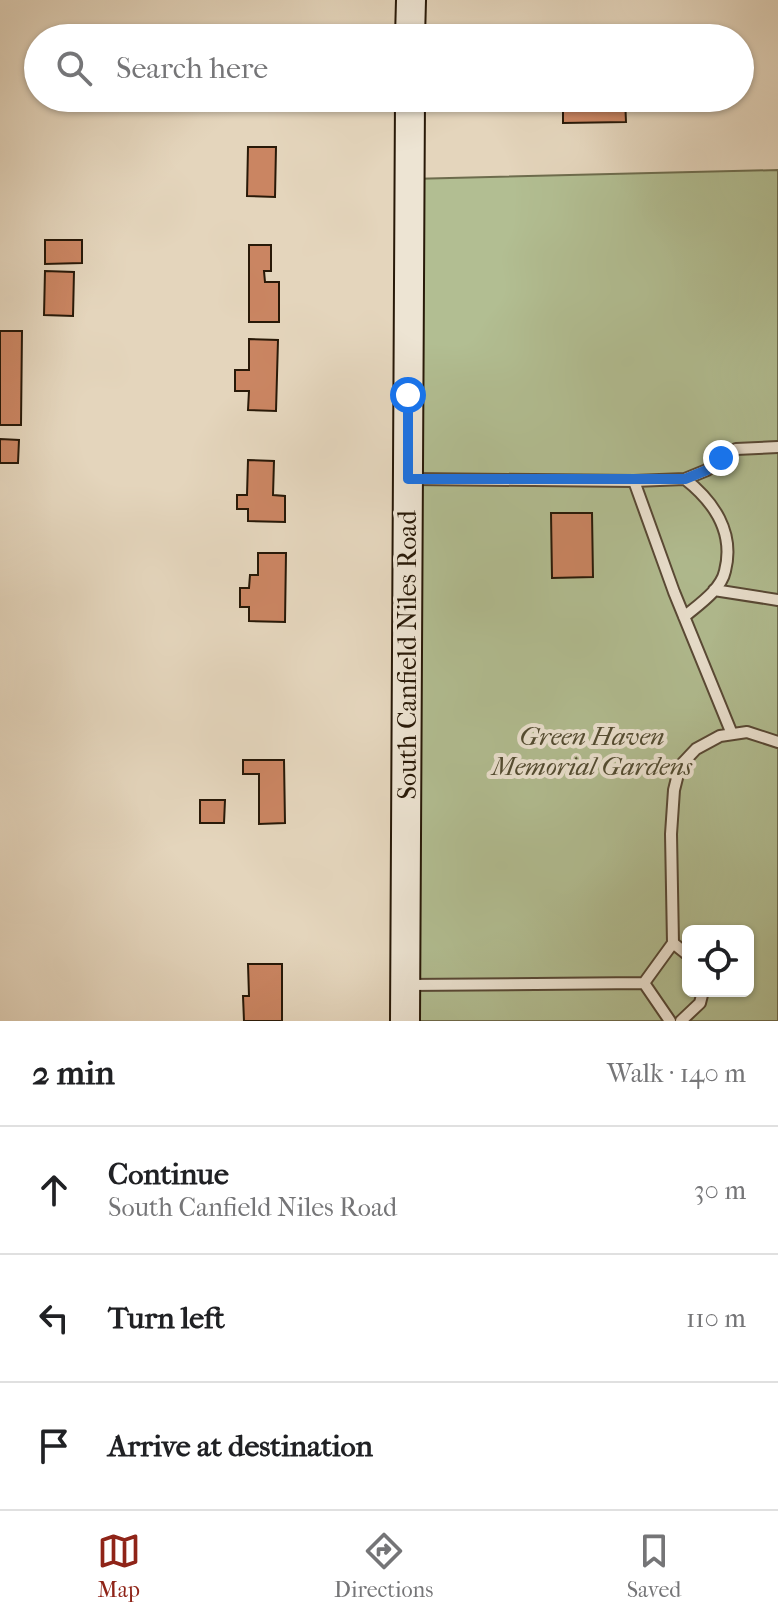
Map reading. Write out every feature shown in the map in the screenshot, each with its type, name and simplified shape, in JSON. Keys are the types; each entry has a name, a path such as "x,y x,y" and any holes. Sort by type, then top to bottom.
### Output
{"main road":[{"path":"410,24 411,0"},
{"name":"South Canfield Niles Road","path":"405,1021 410,112"}],"lane":[{"path":"408,479 685,479 707,470 736,449 778,447"},
{"path":"684,617 714,590 725,572 726,533 707,497 685,479"},
{"path":"634,481 684,617 732,734"},
{"path":"714,590 778,600"},
{"path":"644,983 673,943 671,834 674,790 680,766 696,749 720,736 747,732 778,742"},
{"path":"673,943 682,950"},
{"path":"405,985 644,983"},
{"path":"644,983 670,1021"},
{"path":"681,1021 700,1003 702,997"}],"green space":[{"name":"Green Haven Memorial Gardens","path":"778,170 778,1021 405,1021 410,179"}],"building":[{"path":"563,112 626,112 626,122 563,123"},
{"path":"248,147 276,147 275,197 247,196"},
{"path":"45,240 82,240 82,263 45,264"},
{"path":"249,245 271,245 271,271 264,271 265,282 279,282 279,322 249,322"},
{"path":"45,271 74,272 73,316 44,315"},
{"path":"0,331 22,331 21,425 0,425"},
{"path":"249,339 278,340 276,411 248,410 249,391 235,391 235,370 249,370"},
{"path":"0,439 19,440 18,463 0,463"},
{"path":"248,460 274,461 273,495 285,496 285,522 248,521 248,509 237,509 237,495 247,495"},
{"path":"551,513 592,513 593,577 552,578"},
{"path":"258,553 286,553 285,622 249,621 249,607 240,607 240,588 249,588 250,575 258,575"},
{"path":"243,760 284,760 285,823 259,824 259,774 243,774"},
{"path":"200,800 225,800 224,823 200,823"},
{"path":"248,964 282,964 282,1021 244,1021 243,996 249,996"}],"route":[{"path":"408,395 408,479 685,479 707,470 721,458"}]}
